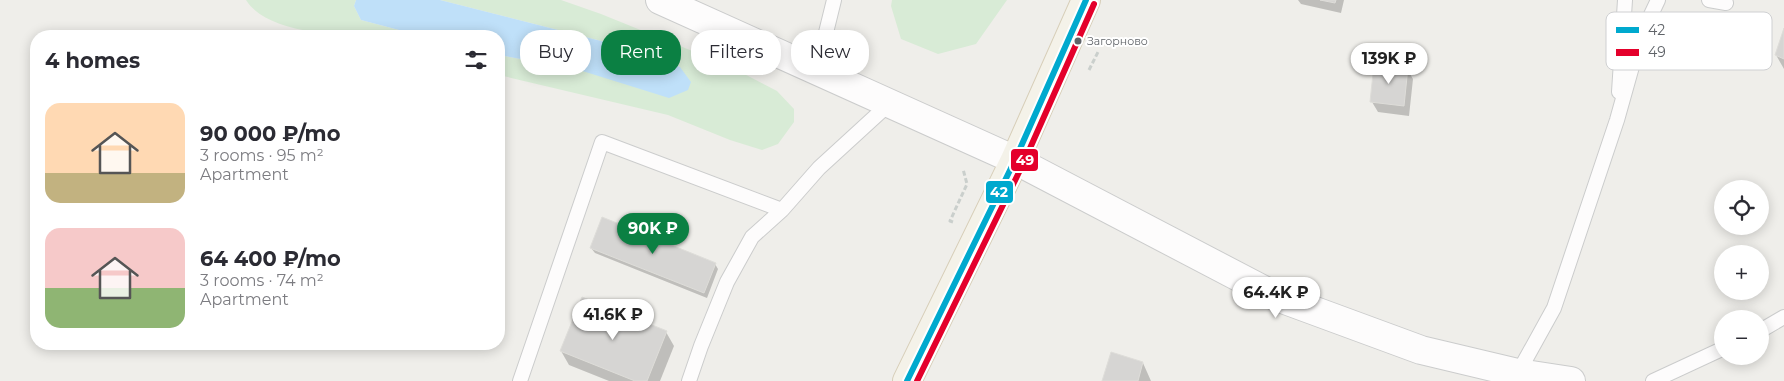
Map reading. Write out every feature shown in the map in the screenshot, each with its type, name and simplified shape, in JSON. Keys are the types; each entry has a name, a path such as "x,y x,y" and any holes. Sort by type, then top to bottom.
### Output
{"main road":[{"path":"907,381 1015,160 1086,0"}],"street":[{"path":"660,0 791,58"},
{"path":"830,75 1015,160 1277,297 1421,350 1518,373 1571,381"}],"lane":[{"path":"827,30 834,0"},
{"path":"1652,12 1658,0"},
{"path":"1709,0 1726,3"},
{"path":"1617,120 1620,70"},
{"path":"1518,373 1554,308 1617,120 1631,70"},
{"path":"689,381 727,282 752,237 782,210 819,168 890,103"},
{"path":"520,381 602,142 782,210"},
{"path":"1769,326 1784,317"},
{"path":"1654,381 1714,353"}],"path":[{"path":"962,162 967,184 950,221 980,234"}],"green space":[{"path":"246,0 356,0 354,6 361,20 399,30 302,30 278,23 259,14"},
{"path":"440,0 561,0 641,30 601,30 601,41 591,38 591,30 558,30"},
{"path":"892,0 1007,0 976,44 938,54 901,39 891,6"},
{"path":"681,46 691,50 691,75 746,75 777,91 794,109 794,122 778,144 762,150 730,140 668,115 505,76 505,56 520,59 520,75 591,75 591,69 601,69 601,75 681,75"}],"water":[{"path":"356,0 440,0 558,30 520,30 520,59 505,56 505,30 399,30 361,20 354,6"},
{"path":"591,38 601,41 601,75 681,75 681,68 691,82 688,90 669,98 591,74"}],"building":[{"path":"1320,0 1336,0 1335,3"},
{"path":"1784,28 1784,59 1775,55"},
{"path":"1374,64 1408,67 1404,106 1370,102"},
{"path":"602,217 716,263 704,293 590,248"},
{"path":"582,297 667,331 647,381 635,381 560,351"},
{"path":"1111,352 1143,362 1138,381 1102,381"}],"transit line":[{"name":"42","path":"907,381 1015,160 1086,0"},
{"name":"49","path":"917,381 1023,164 1094,4"}],"place":[{"name":"Загорново","path":"1078,41"}]}
